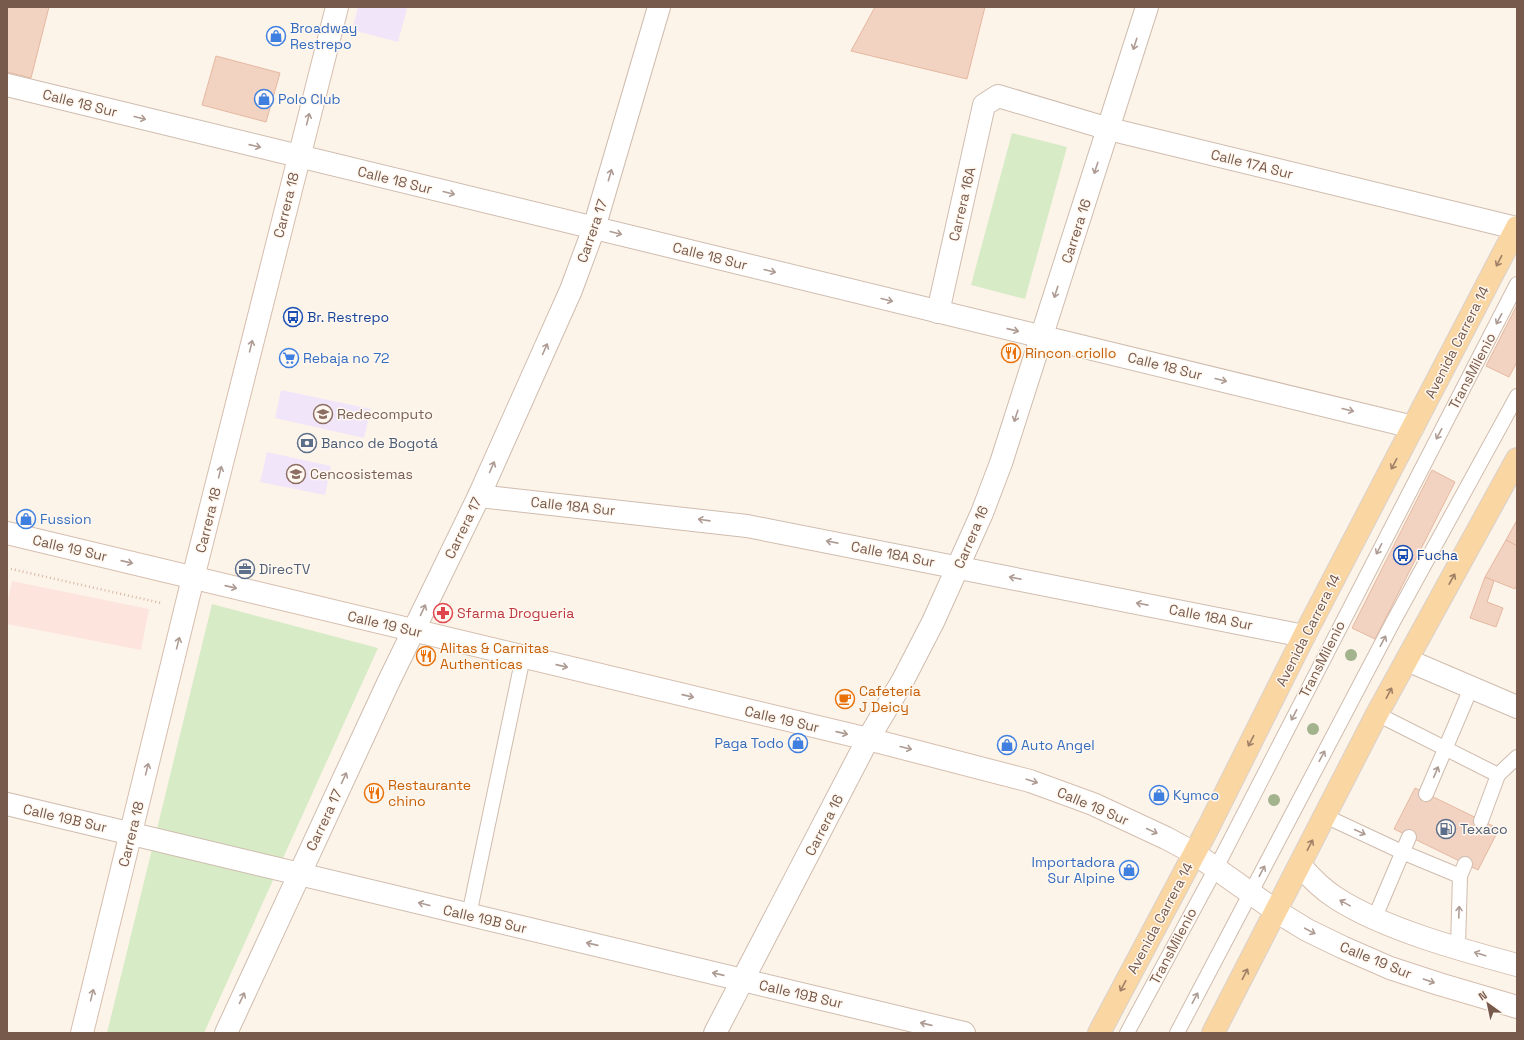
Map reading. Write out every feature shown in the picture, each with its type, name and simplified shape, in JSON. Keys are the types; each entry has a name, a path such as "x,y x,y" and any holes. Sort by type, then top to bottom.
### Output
{"main road":[{"name":"Avenida Carrera 14","path":"1099,1033 1194,853 1304,636 1517,227"},
{"path":"1214,1033 1378,714 1516,462"}],"street":[{"name":"Carrera 18","path":"82,1033 193,578 337,7"},
{"name":"Carrera 17","path":"226,1033 413,630 479,496 571,290 594,228 659,7"},
{"name":"Carrera 16","path":"715,1033 868,739 906,675 958,567 982,513 1001,463 1147,7"},
{"name":"Calle 18 Sur","path":"7,85 1413,427"},
{"name":"Calle 17A Sur","path":"991,99 998,96 1109,129 1517,227"},
{"name":"Carrera 16A","path":"938,312 984,105 991,99"},
{"name":"Calle 18A Sur","path":"479,496 747,526 1304,636"},
{"name":"Calle 19 Sur","path":"7,533 868,739 981,767 1049,787 1126,818 1194,853 1276,911 1314,934 1390,968 1517,1007"},
{"path":"1407,660 1517,707"},
{"name":"Calle 19B Sur","path":"7,804 964,1033"},
{"path":"1300,864 1320,886 1336,898 1375,917 1458,947 1517,965"}],"lane":[{"name":"TransMilenio","path":"1126,1033 1216,868 1517,284"},
{"path":"1176,1033 1393,622 1517,396"},
{"path":"469,915 523,657"},
{"path":"1426,794 1471,688"},
{"path":"1378,714 1445,750 1498,775"},
{"path":"1481,821 1498,775 1517,757"},
{"path":"1325,816 1402,852 1462,870 1458,947"},
{"path":"1375,917 1409,836"}],"path":[{"path":"7,568 166,604"}],"shaded area":[{"path":"358,7 401,7 407,9 398,42 352,30"},
{"name":"Redecomputo","path":"281,390 371,409 364,438 275,418"},
{"name":"Cencosistemas","path":"267,452 331,466 325,495 260,482"},
{"path":"12,581 149,609 141,650 7,624 7,605"}],"green space":[{"path":"1012,133 1067,147 1025,299 971,285"},
{"path":"212,604 378,648 204,1033 107,1033"}],"building":[{"path":"7,7 49,7 31,78 7,72"},
{"path":"875,7 985,7 967,79 851,51"},
{"path":"216,56 280,73 266,122 202,105"},
{"path":"1517,305 1517,362 1509,377 1486,366"},
{"name":"Fucha","path":"1432,470 1455,482 1375,639 1352,628"},
{"path":"1517,520 1517,546 1506,540"},
{"path":"1506,540 1517,546 1517,585 1515,589 1485,577"},
{"path":"1485,577 1494,581 1487,602 1503,608 1496,627 1470,618"},
{"name":"Texaco","path":"1415,788 1499,829 1478,870 1394,829"}],"place":[{"name":"Broadway Restrepo","path":"276,36"},
{"name":"Polo Club","path":"264,99"},
{"name":"Br. Restrepo","path":"293,317"},
{"name":"Rincon criollo","path":"1011,353"},
{"name":"Rebaja no 72","path":"289,358"},
{"name":"Redecomputo","path":"323,414"},
{"name":"Banco de Bogotá","path":"307,443"},
{"name":"Cencosistemas","path":"296,474"},
{"name":"Fussion","path":"26,519"},
{"name":"Fucha","path":"1403,555"},
{"name":"DirecTV","path":"245,569"},
{"name":"Sfarma Drogueria","path":"443,613"},
{"name":"Alitas & Carnitas Authenticas","path":"426,656"},
{"name":"Cafetería J Deicy","path":"845,699"},
{"name":"Paga Todo","path":"798,743"},
{"name":"Auto Angel","path":"1007,745"},
{"name":"Restaurante chino","path":"374,793"},
{"name":"Kymco","path":"1159,795"},
{"name":"Texaco","path":"1446,829"},
{"name":"Importadora Sur Alpine","path":"1129,870"}]}
